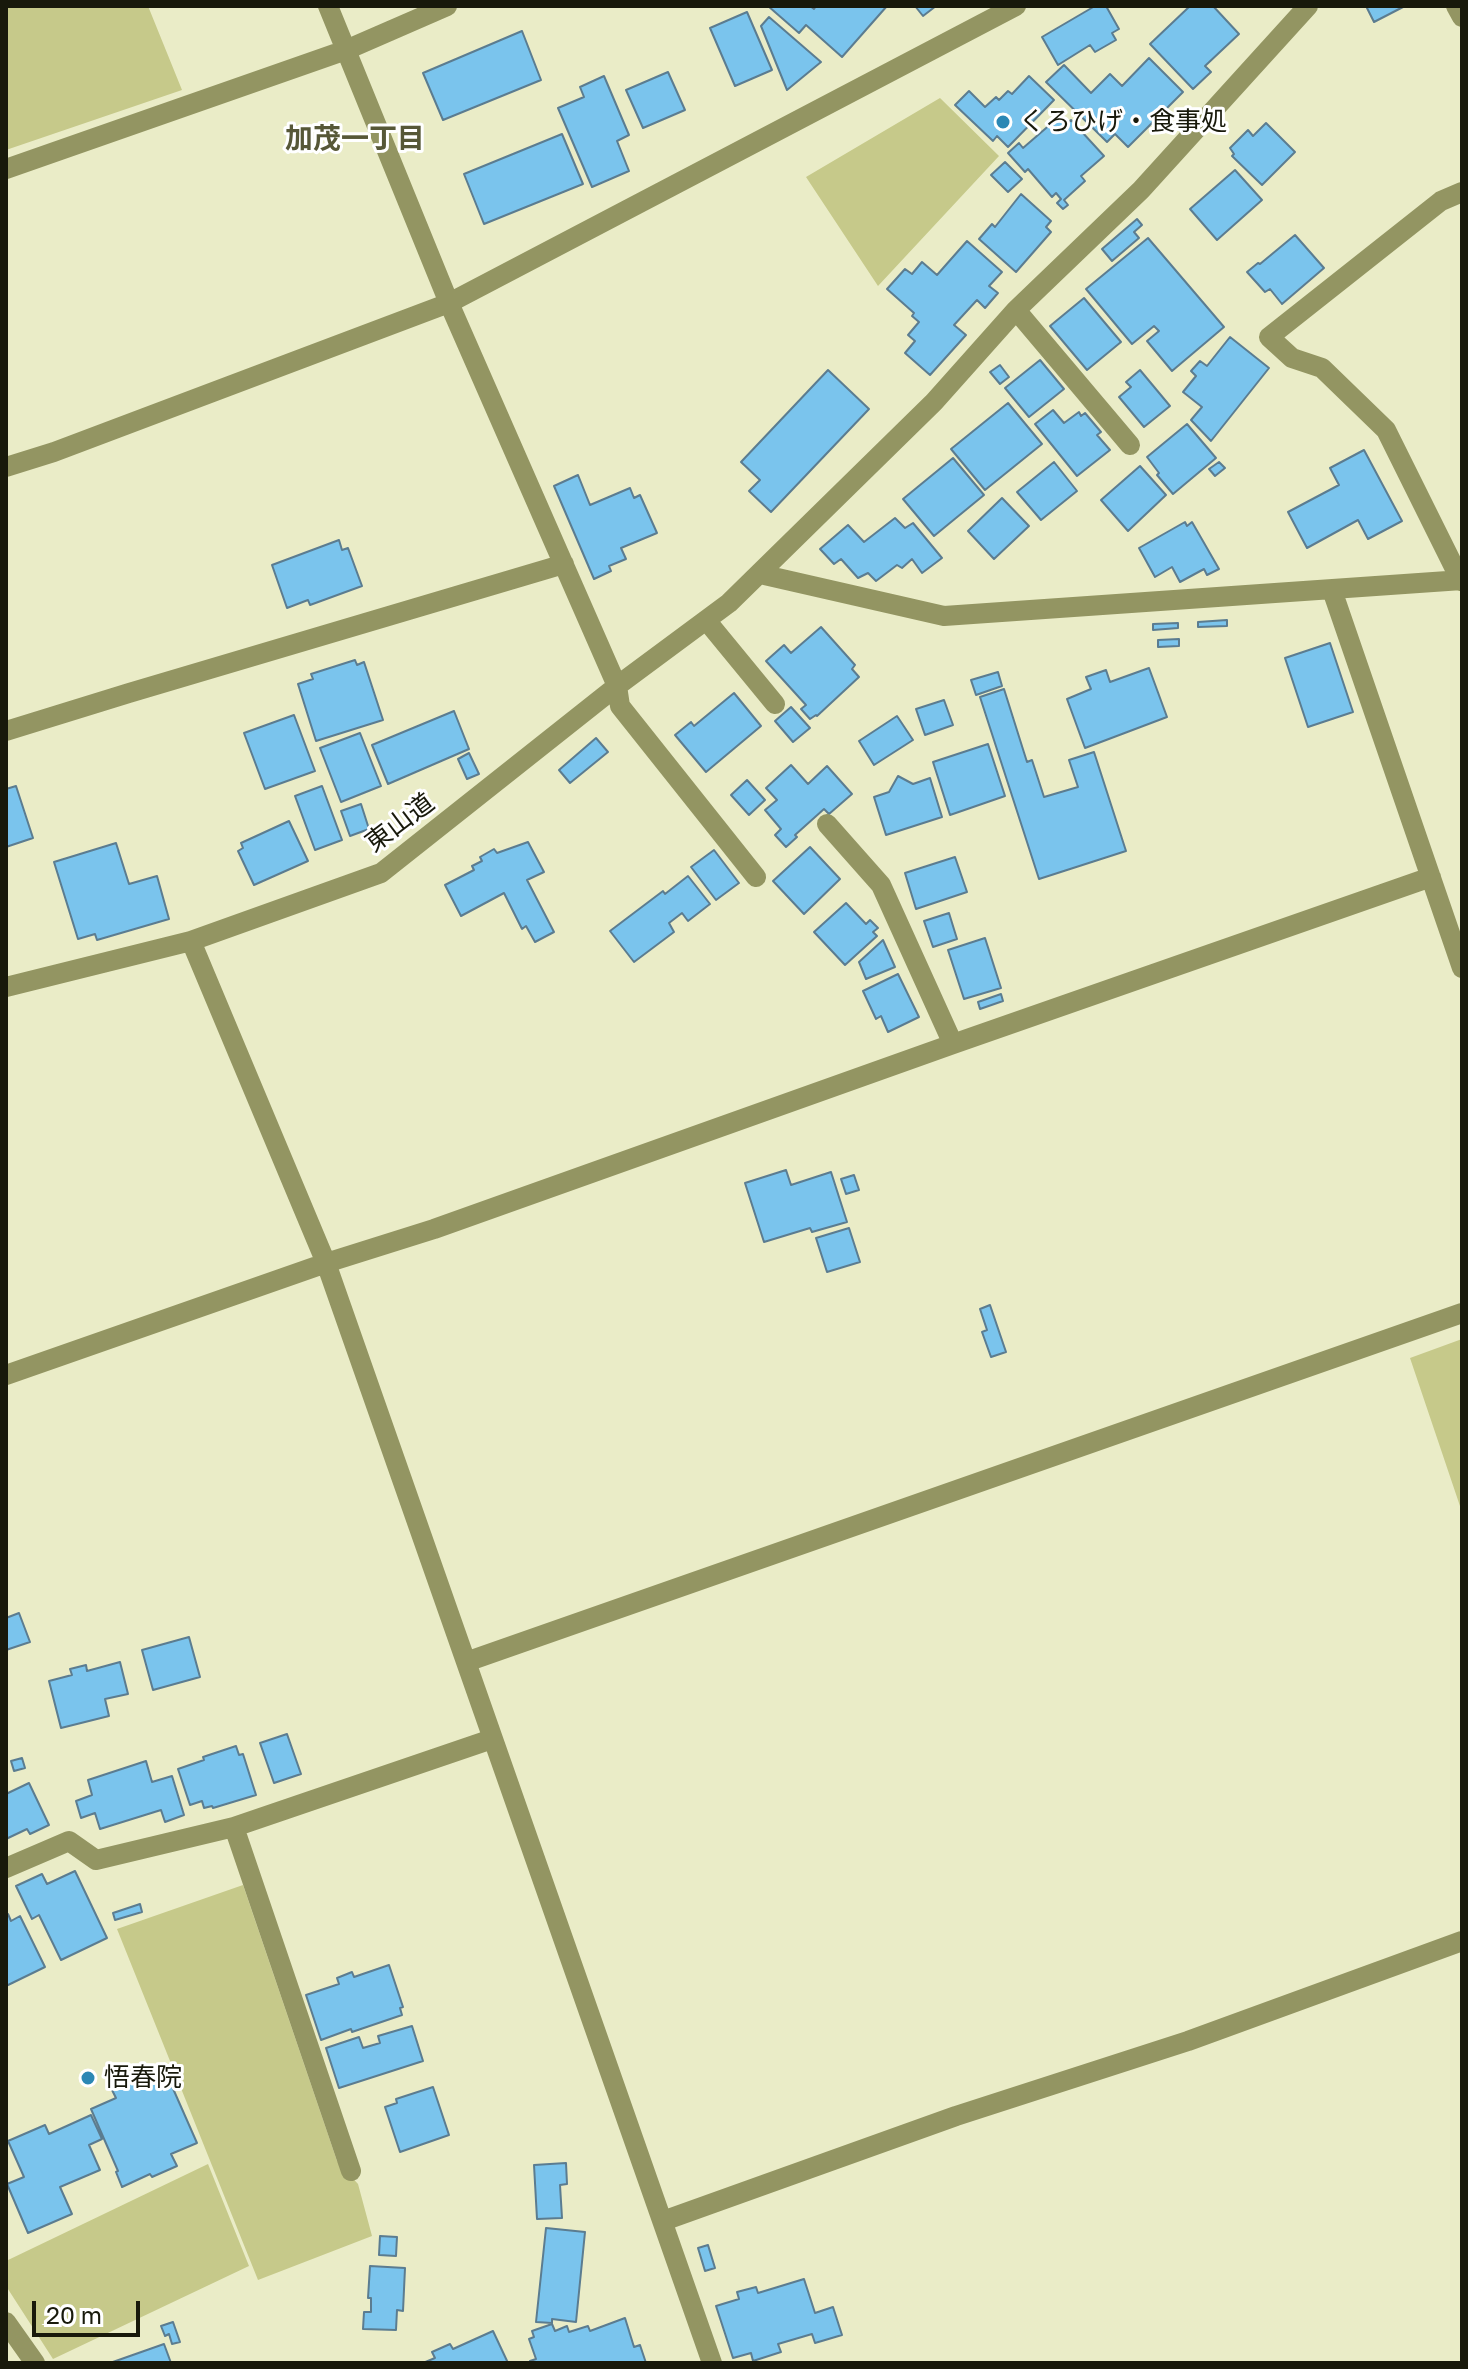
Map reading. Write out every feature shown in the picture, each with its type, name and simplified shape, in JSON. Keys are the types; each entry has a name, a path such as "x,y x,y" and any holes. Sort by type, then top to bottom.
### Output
{"street":[{"path":"328,6 449,303 617,686 620,706 756,877"},
{"path":"6,169 346,50 447,6"},
{"path":"6,467 54,452 449,303 1015,6"},
{"name":"東山道","path":"6,987 191,941 381,873 617,686 729,603 934,402 1016,310 1141,190 1308,6"},
{"path":"1456,6 1462,17"},
{"path":"760,574 944,616 1461,580 1386,430 1322,368 1292,358 1269,337 1441,201 1462,192"},
{"path":"1016,310 1130,445"},
{"path":"6,731 564,564"},
{"path":"1332,590 1462,968"},
{"path":"706,620 775,704"},
{"path":"827,824 881,885 953,1044"},
{"path":"6,1375 326,1263 434,1229 1431,877"},
{"path":"191,941 326,1263 712,2363"},
{"path":"466,1662 1462,1313"},
{"path":"6,1868 69,1841 96,1860 234,1827 492,1739"},
{"path":"234,1827 351,2171"},
{"path":"663,2221 956,2116 1188,2041 1462,1941"},
{"path":"6,2322 35,2363"}],"green space":[{"path":"6,6 148,6 182,90 6,150"},
{"path":"940,98 999,156 878,286 806,177"},
{"path":"1462,1339 1462,1512 1410,1358"},
{"path":"243,1885 337,2161 358,2184 372,2236 258,2280 117,1929"},
{"path":"208,2164 249,2266 53,2359 6,2286 6,2261"}],"building":[{"path":"768,6 810,6 814,9 816,6 887,6 842,57 806,25 799,33"},
{"path":"915,6 936,6 923,16"},
{"path":"1095,6 1106,6 1119,29 1112,33 1116,40 1095,52 1090,45 1058,65 1042,37"},
{"path":"1190,6 1213,6 1239,34 1205,66 1211,72 1193,89 1150,44"},
{"path":"1366,6 1405,6 1374,22"},
{"path":"747,12 772,70 735,86 710,28"},
{"path":"769,17 821,62 787,90 761,26"},
{"path":"522,31 541,80 443,120 423,73"},
{"path":"1149,58 1183,92 1128,147 1115,134 1107,142 1046,82 1064,65 1091,93 1110,74 1122,86"},
{"path":"668,72 685,110 643,128 626,90"},
{"path":"604,76 629,135 617,141 629,171 592,187 558,108 584,97 580,87"},
{"name":"くろひげ・食事処","path":"1029,76 1054,100 1008,147 997,136 993,141 955,105 969,91 985,107 1008,91 1012,94"},
{"path":"1060,116 1066,124 1071,120 1104,156 1081,176 1085,181 1064,200 1068,205 1063,209 1057,203 1061,199 1056,193 1052,197 1028,169 1025,172 1008,153 1019,143 1023,148"},
{"path":"1266,123 1295,152 1262,185 1232,156 1234,154 1230,148 1248,130 1253,136"},
{"path":"562,134 583,184 484,224 464,174"},
{"path":"1005,162 1022,179 1008,192 991,175"},
{"path":"1235,170 1262,200 1217,240 1190,209"},
{"path":"1021,194 1051,221 1046,227 1051,232 1016,272 979,239 992,224 995,227"},
{"path":"1137,219 1142,225 1134,232 1139,238 1112,261 1102,249"},
{"path":"1295,235 1324,268 1282,304 1270,289 1265,292 1247,272"},
{"path":"1148,238 1224,327 1172,371 1147,341 1159,331 1154,326 1132,344 1086,289"},
{"path":"967,241 1002,272 989,286 998,293 985,308 977,300 954,325 966,335 930,375 905,353 915,341 908,335 919,322 912,316 914,313 887,289 905,269 912,274 922,262 937,275"},
{"path":"1084,298 1121,342 1087,370 1050,326"},
{"path":"1230,337 1269,368 1211,441 1191,420 1202,407 1183,392 1196,376 1191,371 1200,361 1207,366"},
{"path":"1040,360 1064,389 1029,417 1005,388"},
{"path":"1000,365 1009,377 1000,384 990,372"},
{"path":"828,370 869,409 771,512 749,491 760,480 741,462"},
{"path":"1140,370 1170,406 1144,427 1119,397 1131,387 1126,382"},
{"path":"1008,403 1042,444 985,490 951,449"},
{"path":"1053,410 1064,423 1079,412 1081,416 1085,413 1101,432 1097,435 1110,450 1077,476 1035,424"},
{"path":"1187,424 1216,458 1173,494 1147,457"},
{"path":"1364,450 1402,521 1368,539 1358,520 1307,548 1288,512 1339,485 1330,468"},
{"path":"953,458 984,495 934,536 903,499"},
{"path":"1054,462 1077,491 1041,520 1017,492"},
{"path":"1219,462 1225,468 1215,476 1209,469"},
{"path":"1140,466 1166,495 1128,531 1101,500"},
{"path":"578,475 590,505 630,488 634,498 640,495 657,533 621,548 626,559 609,566 611,571 594,579 554,486"},
{"path":"1002,498 1029,526 994,559 968,531"},
{"path":"895,518 905,528 913,523 942,558 922,573 912,559 902,568 897,565 876,581 868,573 858,578 841,559 834,564 820,549 848,525 864,542"},
{"path":"1185,522 1187,526 1192,522 1219,569 1207,575 1204,569 1180,582 1172,567 1155,577 1139,548"},
{"path":"339,540 342,550 348,548 362,586 310,605 308,600 287,608 272,565"},
{"path":"1227,620 1227,626 1198,627 1198,622"},
{"path":"1178,623 1178,628 1153,630 1153,624"},
{"path":"821,627 855,665 852,669 859,677 810,719 801,709 806,705 766,661 784,645 791,653"},
{"path":"1179,639 1179,646 1158,647 1158,640"},
{"path":"1330,643 1353,712 1308,727 1285,658"},
{"path":"355,660 357,665 364,662 383,720 316,741 298,684 313,679 311,674"},
{"path":"1149,668 1167,717 1085,748 1067,699 1091,689 1086,677 1106,670 1110,682"},
{"path":"998,672 1002,686 976,695 971,680"},
{"path":"1004,689 1027,762 1032,760 1044,797 1078,787 1069,760 1094,752 1126,851 1039,879 980,697"},
{"path":"734,693 761,726 706,772 675,735 691,722 694,726"},
{"path":"944,700 953,725 925,735 916,709"},
{"path":"791,707 810,728 793,742 775,721"},
{"path":"454,711 469,749 388,784 372,745"},
{"path":"294,715 315,771 265,789 244,733"},
{"path":"897,716 913,740 874,765 859,741"},
{"path":"360,733 381,786 341,802 320,748"},
{"path":"596,738 608,752 570,783 559,770"},
{"path":"988,744 1005,796 950,815 933,762"},
{"path":"469,753 479,774 467,779 458,759"},
{"path":"791,765 808,784 827,766 852,794 829,814 824,809 786,847 775,835 781,829 765,810 777,800 766,788"},
{"path":"898,776 913,784 930,778 942,817 886,835 874,797 889,792"},
{"path":"747,780 765,800 749,815 731,795"},
{"path":"16,786 33,838 6,847 6,789"},
{"path":"322,786 342,840 315,850 295,796"},
{"path":"361,804 369,829 350,836 341,811"},
{"path":"289,821 308,861 254,885 238,851 243,848 241,843"},
{"path":"528,842 544,872 527,880 554,932 535,942 526,926 522,929 504,893 461,916 445,885 474,870 472,866 482,861 480,857 494,849 497,853"},
{"path":"116,843 129,884 157,876 169,919 97,940 95,934 78,939 54,862"},
{"path":"810,847 840,879 804,914 773,881"},
{"path":"714,850 739,883 716,900 691,867"},
{"path":"955,857 967,892 916,909 905,873"},
{"path":"688,876 710,904 688,921 682,913 669,923 674,932 634,962 610,931"},
{"path":"846,903 866,924 870,920 878,928 873,932 877,936 845,965 814,932"},
{"path":"949,913 957,939 933,947 924,921"},
{"path":"985,938 1001,988 964,999 948,950"},
{"path":"883,940 895,967 866,979 859,962"},
{"path":"898,974 919,1017 888,1032 881,1016 876,1019 863,991"},
{"path":"1001,994 1003,1001 980,1009 978,1002"},
{"path":"786,1170 791,1185 831,1172 847,1222 812,1232 810,1228 764,1242 745,1183"},
{"path":"854,1175 859,1190 846,1194 841,1179"},
{"path":"849,1228 860,1262 827,1272 816,1238"},
{"path":"990,1305 1006,1352 991,1357 982,1332 987,1330 980,1309"},
{"path":"19,1613 30,1642 6,1650 6,1618"},
{"path":"189,1637 200,1677 153,1690 142,1650"},
{"path":"120,1662 128,1694 105,1699 109,1716 61,1728 49,1681 72,1675 70,1669 86,1665 87,1671"},
{"path":"287,1734 301,1774 274,1783 260,1743"},
{"path":"236,1746 239,1755 243,1754 256,1795 213,1808 204,1808 202,1801 190,1805 178,1769"},
{"path":"22,1758 25,1768 14,1771 11,1761"},
{"path":"146,1761 152,1782 172,1776 184,1815 165,1822 161,1810 100,1829 95,1813 81,1818 76,1801 92,1795 88,1780"},
{"path":"29,1783 49,1825 30,1834 27,1829 6,1839 6,1794"},
{"path":"75,1871 107,1938 61,1960 39,1915 32,1919 16,1886 42,1874 47,1884"},
{"path":"140,1904 142,1912 115,1920 113,1913"},
{"path":"6,1915 11,1921 20,1916 45,1967 6,1986"},
{"path":"389,1965 403,2007 400,2008 402,2015 321,2040 306,1995 339,1984 337,1978 352,1972 354,1977"},
{"path":"412,2026 423,2061 339,2088 326,2048 359,2037 363,2048 380,2043 378,2036"},
{"path":"142,2074 147,2084 167,2075 197,2143 171,2154 177,2166 122,2187 91,2109 116,2098 111,2088"},
{"path":"433,2087 449,2135 400,2152 385,2107 397,2103 396,2099"},
{"path":"91,2115 102,2139 89,2145 100,2170 60,2187 72,2214 28,2233 7,2184 24,2177 8,2141 45,2125 49,2134"},
{"path":"566,2163 567,2184 560,2185 562,2218 537,2219 534,2165"},
{"path":"546,2228 585,2232 576,2322 552,2319 552,2323 536,2322"},
{"path":"380,2236 397,2237 396,2256 379,2255"},
{"path":"708,2245 715,2268 705,2271 698,2248"},
{"path":"370,2266 405,2268 403,2311 397,2310 396,2330 363,2329 364,2312 371,2312 371,2298 368,2298"},
{"path":"804,2279 815,2313 833,2307 842,2335 815,2343 812,2334 778,2344 781,2352 753,2361 751,2353 733,2358 716,2306 739,2299 737,2292 756,2287 758,2293"},
{"path":"625,2318 634,2347 640,2345 646,2363 530,2361 536,2359 529,2339 534,2337 532,2331 552,2324 555,2331 567,2326 569,2332 588,2326 590,2331"},
{"path":"173,2322 180,2342 172,2344 169,2334 165,2336 161,2326"},
{"path":"493,2331 508,2363 423,2363 435,2358 432,2352 450,2344 453,2349"},
{"path":"164,2344 171,2363 110,2363"}],"place":[{"name":"くろひげ・食事処","path":"1003,122"},
{"name":"悟春院","path":"88,2078"}],"district":[{"name":"加茂一丁目","path":"355,139"}]}
